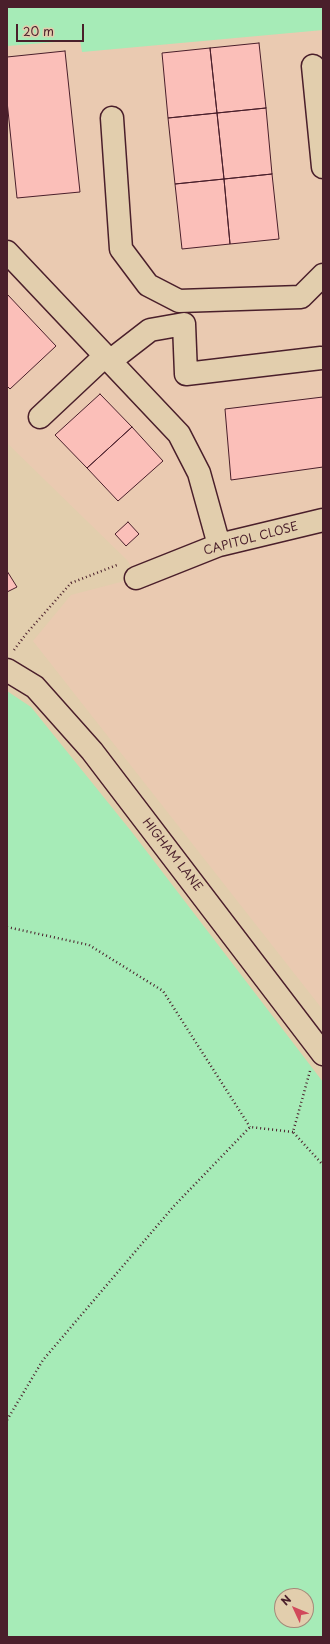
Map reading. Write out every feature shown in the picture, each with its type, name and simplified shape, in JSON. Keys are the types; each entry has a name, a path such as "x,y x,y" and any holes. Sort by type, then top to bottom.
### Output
{"street":[{"path":"313,66 323,167"},
{"path":"112,118 121,249 148,285 179,301 301,297 323,275"},
{"path":"7,252 179,434 199,473 219,545"},
{"path":"40,417 107,358 150,330 184,324 186,374 321,358"},
{"name":"CAPITOL CLOSE","path":"136,578 219,545 323,520"},
{"name":"HIGHAM LANE","path":"9,662 35,687 92,750 320,1050"}],"path":[{"path":"9,662 26,634 71,583 128,561 136,578"},
{"path":"7,927 89,945 163,991 250,1127"},
{"path":"293,1132 320,1050"},
{"path":"250,1127 293,1132 323,1165"},
{"path":"7,1420 43,1360 174,1206 250,1127"}],"shaded area":[{"path":"323,30 323,1010 33,641 71,595 136,578 128,561 7,443 7,46 80,40 82,52"}],"green space":[{"path":"7,7 323,7 323,30 82,52 80,40 7,46"},
{"path":"7,691 31,707 131,831 323,1082 323,1637 7,1637"}],"building":[{"path":"259,43 266,108 217,113 210,48"},
{"path":"210,48 217,113 168,118 162,53"},
{"path":"65,51 80,192 17,198 7,101 7,57"},
{"path":"266,108 272,174 224,179 217,113"},
{"path":"217,113 224,179 175,184 168,118"},
{"path":"272,174 279,239 230,244 224,179"},
{"path":"224,179 230,244 182,249 175,184"},
{"path":"7,294 56,346 10,389 7,386"},
{"path":"100,394 132,427 87,468 55,435"},
{"path":"323,397 323,467 231,480 225,409"},
{"path":"132,427 163,461 118,501 87,468"},
{"path":"128,522 139,534 126,546 115,534"},
{"path":"7,571 17,587 7,592"}]}
